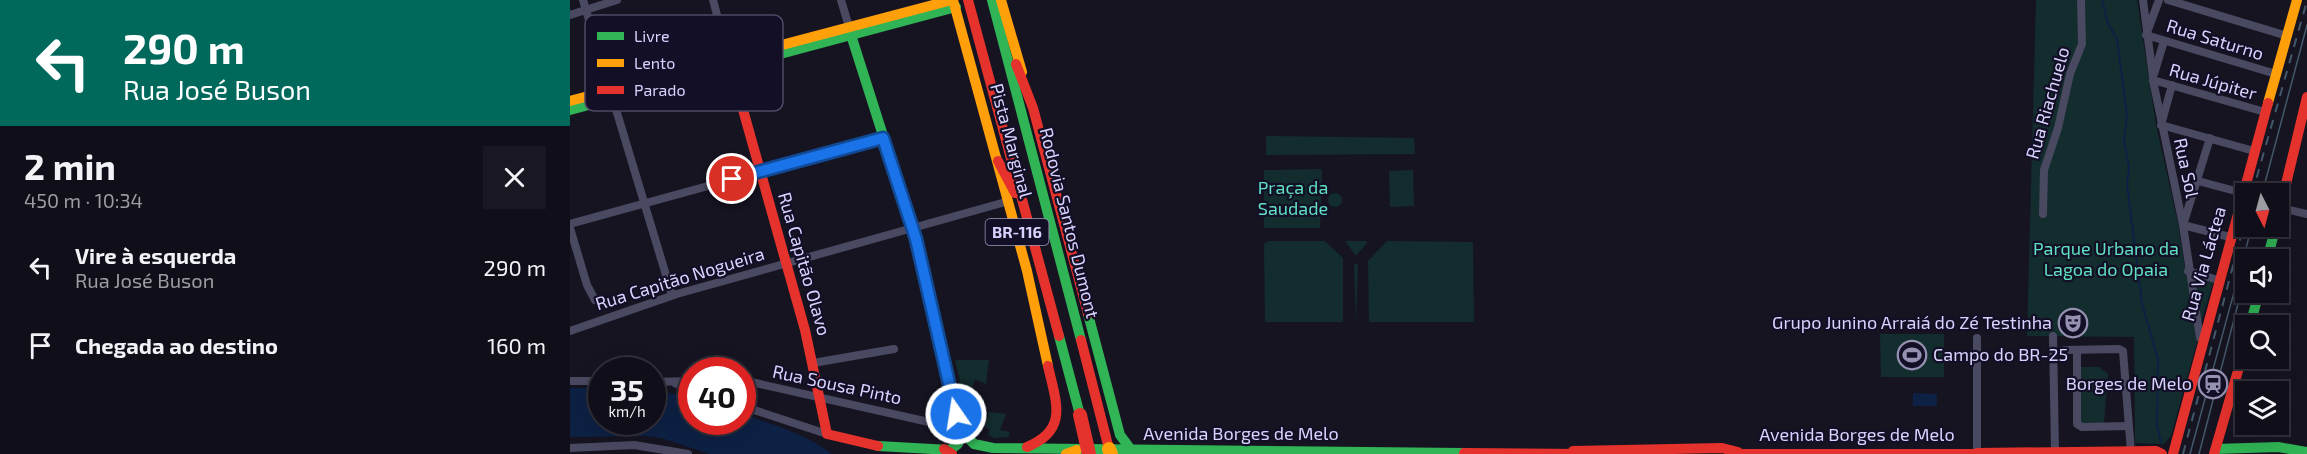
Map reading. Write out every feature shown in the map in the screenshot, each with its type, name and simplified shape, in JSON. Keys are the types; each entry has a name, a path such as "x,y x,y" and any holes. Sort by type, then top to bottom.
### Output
{"main road":[{"name":"BR-116","path":"968,0 1052,314 1077,453"},
{"name":"Rodovia Santos Dumont","path":"992,0 1111,454"},
{"name":"Pista Marginal","path":"1001,0 1025,82"},
{"name":"Rua Via Láctea","path":"2246,183 2296,0"},
{"path":"783,49 954,2"},
{"name":"Pista Marginal","path":"954,2 1009,201 1058,415 1055,427 1047,436 1015,449"},
{"path":"827,434 866,445 948,452 956,447 960,440 960,429 912,228 850,31"},
{"path":"1004,39 1025,82 1120,435 1132,451"},
{"path":"2287,183 2307,97"},
{"path":"570,101 585,99"},
{"path":"570,110 585,105"},
{"name":"Rua Capitão Olavo","path":"743,111 813,363 827,434"},
{"path":"998,160 1027,219"},
{"name":"Rua Via Láctea","path":"2173,454 2176,434 2235,220"},
{"path":"2239,369 2218,452 2238,448 2278,447 2307,452"},
{"name":"Avenida Borges de Melo","path":"960,429 967,441 977,447 1077,453 1132,451 1517,453 1641,448 1722,448 1734,453 2159,453"},
{"path":"2159,453 2176,434"},
{"path":"990,454 1015,449"},
{"path":"1548,454 1563,452"},
{"name":"Avenida Borges de Melo","path":"1563,452 1582,454"},
{"path":"1592,454 1636,454"}],"street":[{"path":"583,0 587,15"},
{"path":"570,15 617,0"},
{"name":"Rua Capitão Olavo","path":"713,0 717,15"},
{"path":"841,0 850,31"},
{"name":"Rua Riachuelo","path":"2043,214 2044,170 2056,134 2070,74 2082,44 2081,0"},
{"name":"Rua Sol","path":"2143,0 2153,79 2183,225 2188,272 2201,342"},
{"path":"2146,35 2159,0"},
{"path":"2168,0 2287,36"},
{"name":"Rua Saturno","path":"2146,35 2276,74"},
{"path":"2153,79 2163,41"},
{"name":"Rua Júpiter","path":"2153,79 2265,112"},
{"path":"2172,86 2161,125 2254,151"},
{"path":"616,111 672,295"},
{"path":"595,300 587,285 570,226 644,203 883,138"},
{"path":"2210,138 2183,225 2230,237"},
{"path":"2198,181 2235,191"},
{"name":"Rua Capitão Nogueira","path":"570,331 672,295 1009,201"},
{"path":"2289,213 2307,214"},
{"path":"2188,272 2218,280"},
{"path":"2053,336 2055,452"},
{"path":"1977,338 1978,454"},
{"path":"2066,350 2119,349 2123,351 2131,452"},
{"path":"813,363 894,350"},
{"path":"2077,350 2078,424 2082,427 2128,426"},
{"path":"570,381 588,381"},
{"path":"666,383 678,382"},
{"path":"672,383 678,385"},
{"name":"Rua Sousa Pinto","path":"756,383 960,429"},
{"path":"756,411 827,434"},
{"path":"570,448 581,451 602,451 634,445 687,454"}],"green space":[{"name":"Parque Urbano da Lagoa do Opaia","path":"2036,0 2137,0 2156,125 2178,223 2197,342 2171,436 2164,444 2135,443 2134,337 2027,336"},
{"path":"1266,136 1414,138 1415,154 1266,155"},
{"name":"Praça da Saudade","path":"1322,169 1320,228 1264,228 1264,170"},
{"path":"1413,170 1414,206 1390,207 1389,171"},
{"path":"1335,193 1340,195 1342,200 1340,205 1335,207 1330,205 1328,200 1330,195"},
{"path":"1268,241 1325,241 1343,258 1343,322 1265,322 1264,244"},
{"path":"1345,241 1366,241 1367,243 1356,256"},
{"path":"1387,241 1473,242 1474,322 1369,322 1368,261"},
{"path":"1356,263 1358,265 1356,322 1354,265"},
{"path":"2194,278 2213,283 2201,322"},
{"name":"Campo do BR-25","path":"1880,334 1944,334 1944,377 1881,377"},
{"path":"955,360 989,360 986,384 975,379 968,401 985,410 979,425 969,421"},
{"path":"2080,367 2099,367 2108,374 2104,424 2080,425"},
{"path":"989,412 1006,414 1000,430 1010,432 1008,437 994,438 988,434 990,430 985,427"}],"water":[{"path":"570,388 588,388 588,435 666,435 666,392 678,395 678,435 756,435 756,418 801,435 832,454 709,454 665,439 646,436 570,437"},
{"path":"1913,393 1937,394 1937,406 1913,406"}],"waterway":[{"path":"2102,0 2108,23 2117,39 2127,116 2124,141 2129,168 2127,184 2142,304 2158,359 2157,425 2161,442"}],"tram line":[{"path":"2265,183 2307,25"},
{"path":"2190,454 2249,237"},
{"path":"2199,454 2238,303"}],"railway":[{"path":"2255,183 2307,1"},
{"path":"2183,454 2241,237"}],"traffic: fast":[{"path":"992,0 1081,340"},
{"path":"783,53 956,7"},
{"path":"851,35 916,239 960,429 958,444 950,450 878,446"},
{"path":"570,110 585,106"},
{"path":"2270,249 2273,237"},
{"path":"2253,315 2256,303"},
{"path":"1088,314 1120,435 1132,451"},
{"path":"1059,336 1080,415"},
{"path":"960,429 974,444 993,448 1464,453"},
{"path":"2216,449 2278,447 2307,452"}],"traffic: slow":[{"path":"783,45 952,0"},
{"path":"953,0 1027,271 1048,366"},
{"path":"1001,0 1022,72"},
{"path":"2268,103 2297,0"},
{"path":"570,101 585,97"},
{"path":"1109,449 1111,454"},
{"path":"1066,454 1077,450"}],"traffic: jam":[{"path":"968,0 1059,336"},
{"path":"1016,64 1033,108 1088,314"},
{"path":"2286,183 2307,97"},
{"path":"2173,454 2268,103"},
{"path":"743,111 805,330 827,434 878,446"},
{"path":"998,161 1015,193"},
{"path":"1081,340 1109,449"},
{"path":"1027,447 1040,440 1049,432 1054,423 1056,403 1048,366"},
{"path":"2214,454 2239,369"},
{"path":"1080,415 1089,454"},
{"path":"1573,451 1722,448 1738,452"},
{"path":"944,449 952,454"},
{"path":"1977,453 2156,451 2162,454"},
{"path":"1464,453 1583,454"},
{"path":"1731,454 1979,454"}],"place":[{"name":"Grupo Junino Arraiá do Zé Testinha","path":"2073,323"},
{"name":"Campo do BR-25","path":"1912,355"},
{"name":"Borges de Melo","path":"2213,384"}],"route":[{"path":"732,179 883,138 916,239 956,414"}]}
